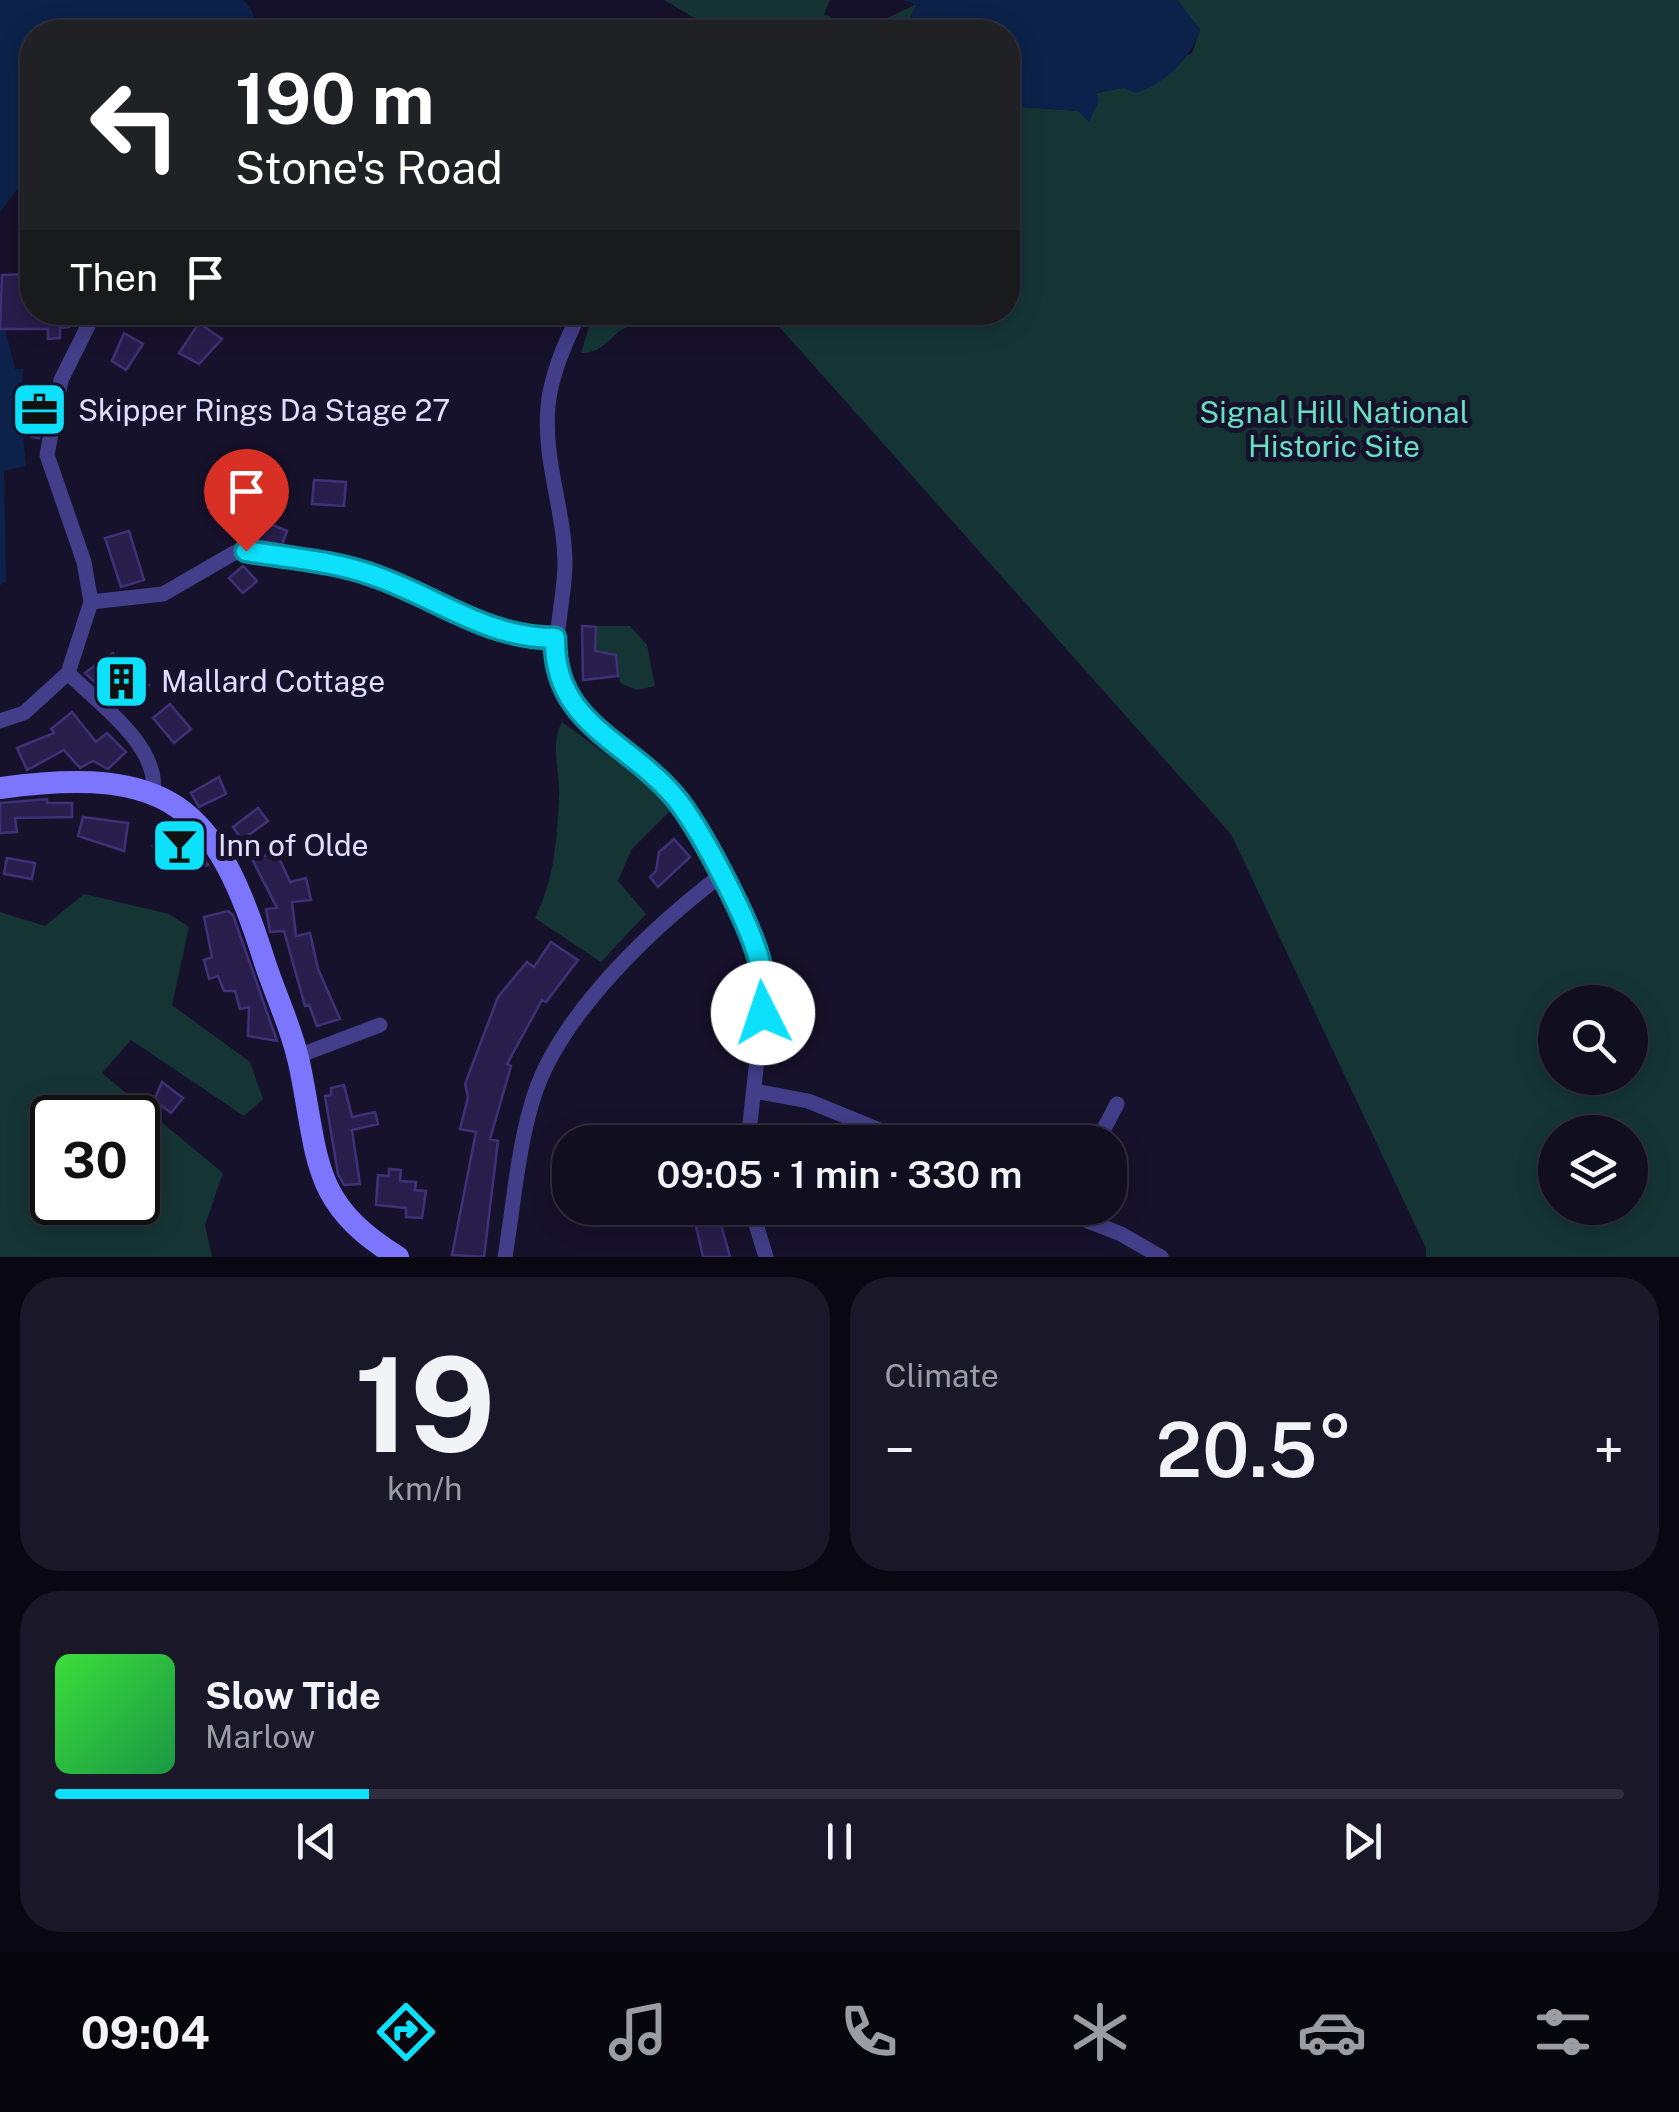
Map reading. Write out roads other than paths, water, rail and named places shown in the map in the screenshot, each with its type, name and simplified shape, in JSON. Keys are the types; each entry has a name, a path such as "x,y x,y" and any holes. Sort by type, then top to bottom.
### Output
{"street":[{"path":"0,721 24,713 68,673 90,602 84,562 47,455 61,380 88,325"},
{"path":"575,325 548,402 548,458 564,538 555,638 558,682 568,700 677,799 752,941 762,975 751,1125"},
{"path":"90,602 163,594 234,553 246,551 375,576 492,630 527,638 555,638"},
{"path":"68,673 144,754 154,774 153,792"},
{"path":"0,788 61,783 153,792 188,813 228,863 298,1056 317,1162 331,1198 359,1231 398,1257"},
{"path":"505,1257 530,1114 543,1074 602,988 659,926 720,876"},
{"path":"298,1056 335,1046 380,1025"},
{"path":"756,1091 808,1101 867,1125"},
{"path":"1106,1125 1117,1104"},
{"path":"756,1225 766,1257"},
{"path":"1105,1225 1161,1257"}],"water":[{"path":"0,0 243,0 254,20 20,20 20,186 0,212"},
{"path":"903,0 1177,0 1200,29 1184,60 1158,83 1136,93 1123,88 1096,93 1099,100 1089,122 1078,111 1020,107 1020,20 909,20 917,5"},
{"path":"0,329 5,329 15,369 23,369 20,408 26,466 4,471 6,582 0,585"}],"place":[{"name":"Skipper Rings Da Stage 27","path":"39,410"},
{"name":"Mallard Cottage","path":"122,681"},
{"name":"Inn of Olde","path":"179,845"}],"park label":[{"name":"Signal Hill National Historic Site","path":"1334,429"}]}
